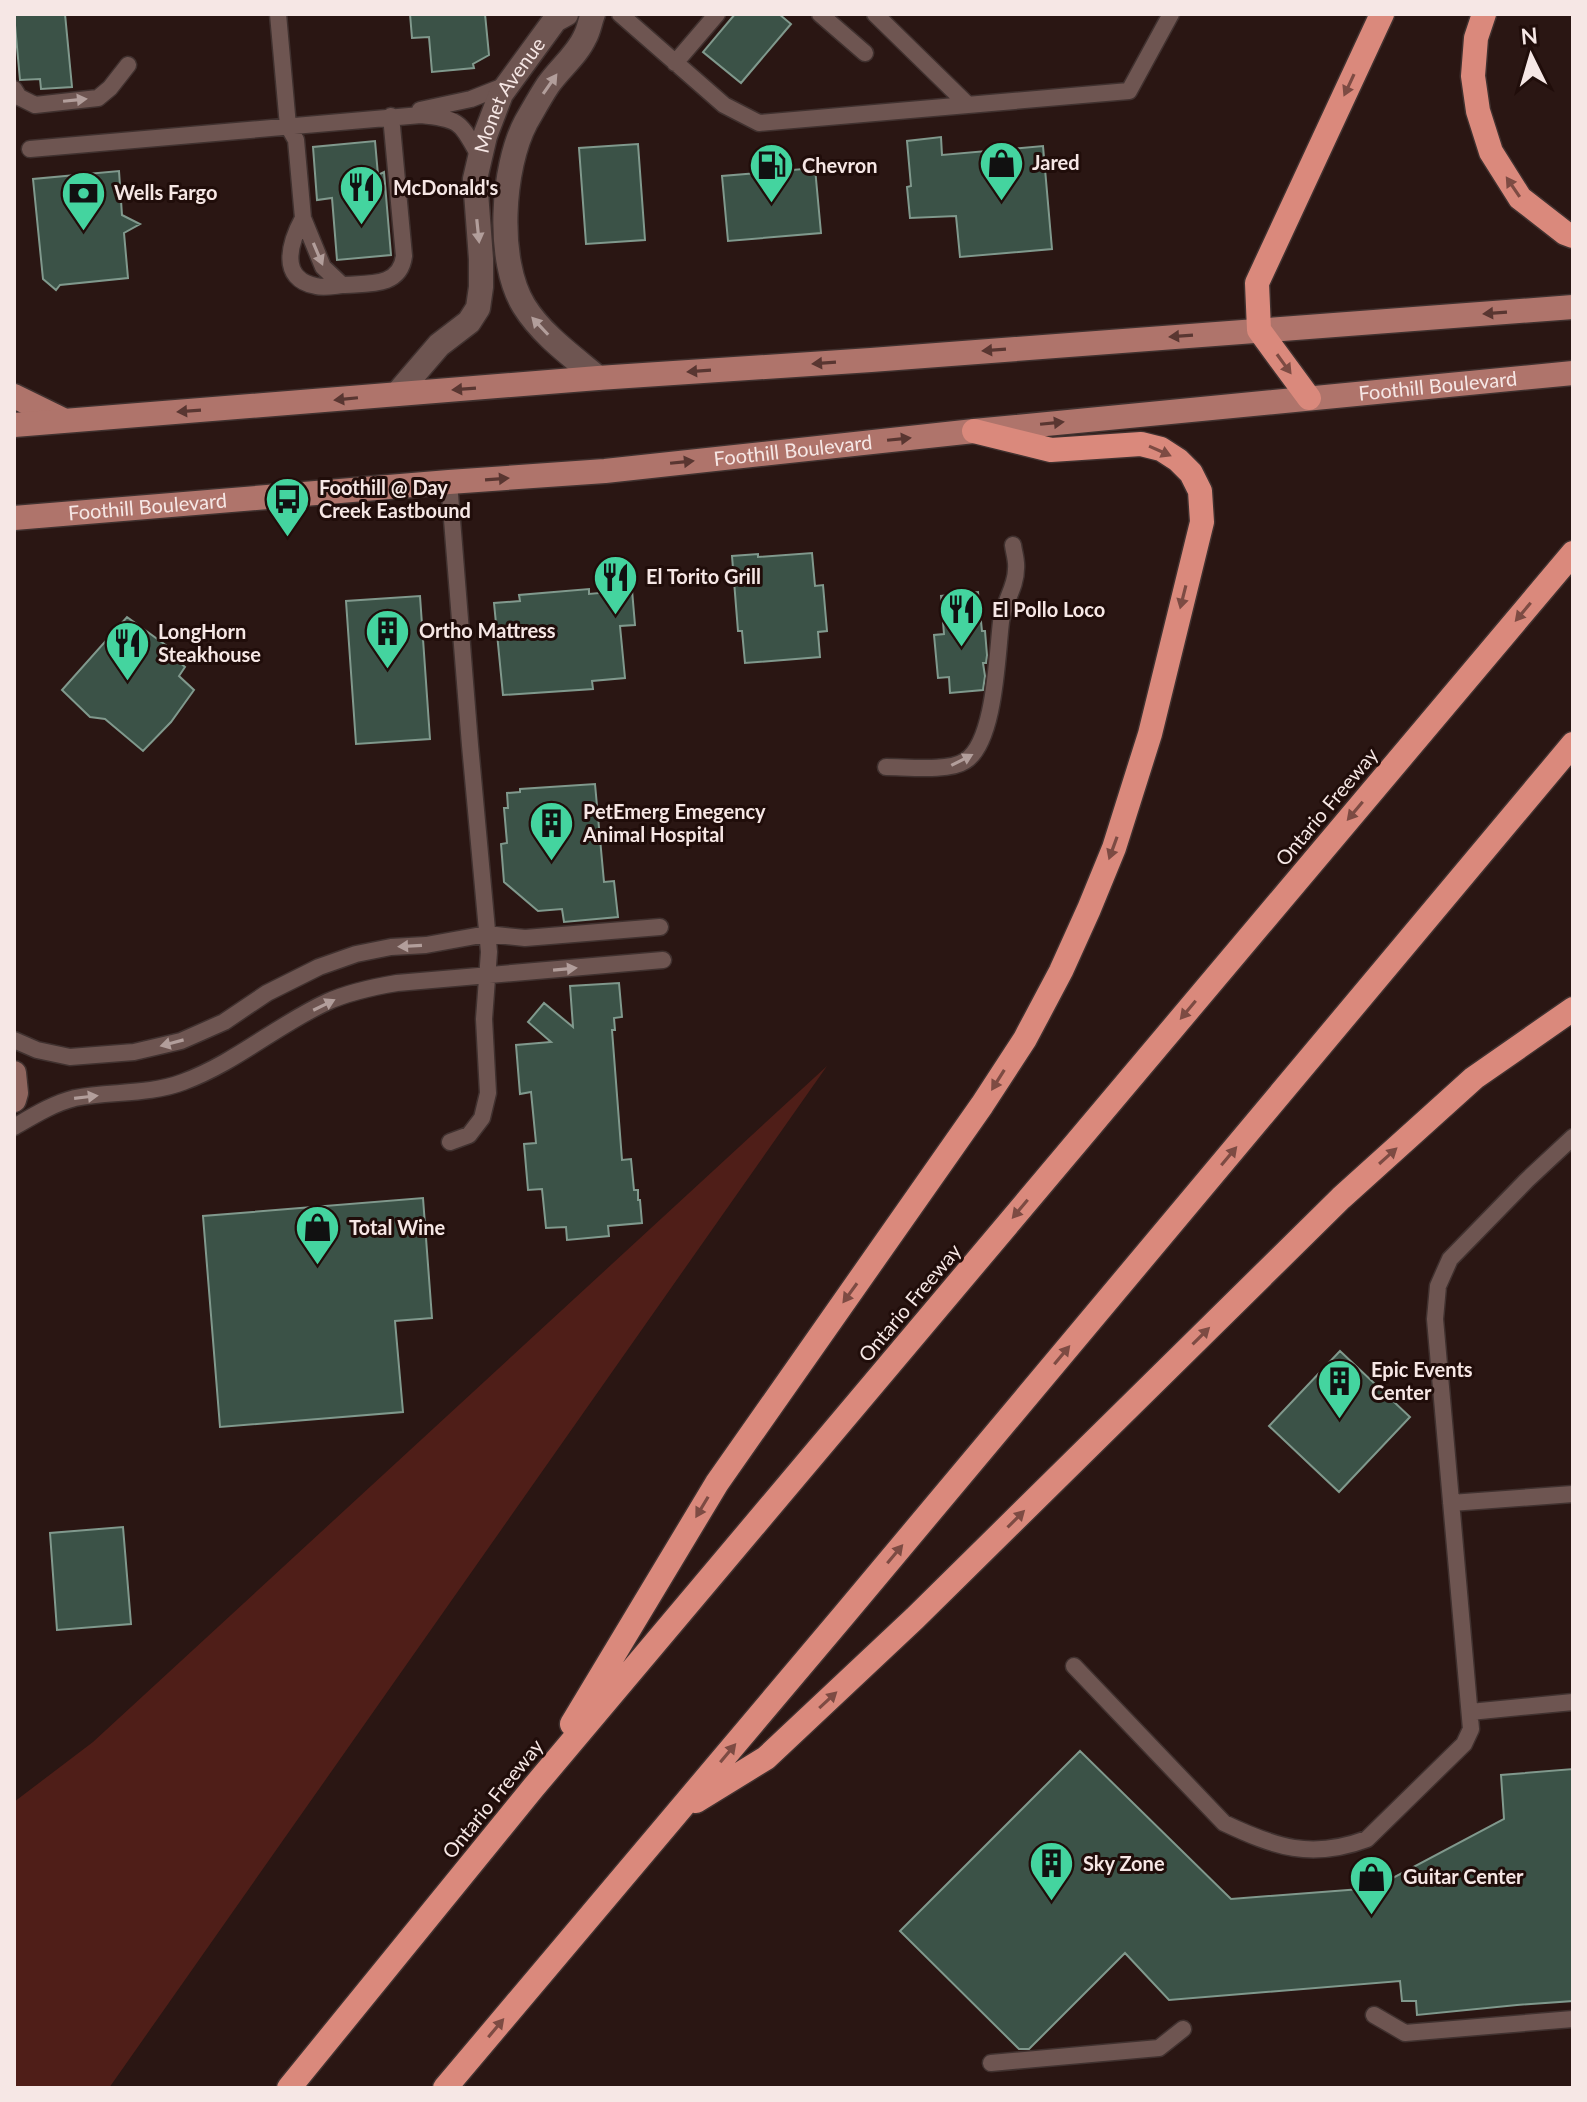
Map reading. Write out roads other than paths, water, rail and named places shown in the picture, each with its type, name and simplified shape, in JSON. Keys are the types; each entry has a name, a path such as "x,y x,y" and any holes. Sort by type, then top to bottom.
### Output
{"highway":[{"path":"1309,398 1259,330 1257,283 1382,14"},
{"path":"1484,14 1476,38 1473,76 1478,111 1491,152 1520,198 1573,236"},
{"path":"533,1788 717,1483 1025,1039 1061,971 1114,848 1150,734 1202,522 1200,491 1191,473 1161,449 1141,444 1051,450 974,431"},
{"name":"Ontario Freeway","path":"289,2088 533,1788 1573,553"},
{"path":"445,2088 1573,744"},
{"path":"677,1813 766,1758 915,1618 1341,1198 1474,1078 1573,1009"}],"main road":[{"path":"14,425 598,378 1573,307"},
{"name":"Foothill Boulevard","path":"14,518 605,471 974,431 1573,373"},
{"path":"14,396 64,421"}],"street":[{"name":"Monet Avenue","path":"397,394 439,345 469,322 478,308 481,259 475,179 485,136 501,94 555,20 566,14"},
{"name":"Monet Avenue","path":"593,14 585,39 548,86 525,124 514,150 505,212 511,270 522,303 553,340 598,378"},
{"path":"14,1073 14,1100"}],"lane":[{"path":"278,14 288,126 296,140 303,218 323,267 342,285"},
{"path":"620,14 724,105 759,123 1129,91 1171,14"},
{"path":"675,63 717,14"},
{"path":"820,14 865,53"},
{"path":"875,14 967,104"},
{"path":"14,89 19,97 35,105 98,98 128,65"},
{"path":"391,116 471,99 509,84"},
{"path":"30,149 421,115 448,118 462,127 480,157"},
{"path":"303,218 290,248 293,271 302,280 314,286 342,285 385,281 395,276 402,267 404,256 391,116"},
{"path":"449,482 489,952 484,1019 488,1093 482,1118 469,1135 450,1142"},
{"path":"886,767 956,766 977,751 985,730 998,668 1003,612 1014,584 1013,545"},
{"path":"14,1040 37,1050 70,1057 134,1052 181,1041 224,1022 267,993 319,967 356,954 487,934 525,938 660,927"},
{"path":"14,1127 72,1099 180,1084 215,1069 326,1003 363,989 397,983 663,960"},
{"path":"1074,1666 1224,1823 1256,1838 1306,1851 1349,1846 1367,1839 1464,1744 1471,1729 1435,1319 1438,1286 1450,1259 1516,1190 1573,1137"},
{"path":"1451,1503 1573,1494"},
{"path":"1470,1712 1573,1702"},
{"path":"1374,2015 1405,2033 1573,2019"},
{"path":"991,2063 1159,2048 1183,2029"}],"place":[{"name":"Jared","path":"1001,202"},
{"name":"Chevron","path":"771,205"},
{"name":"McDonald's","path":"362,227"},
{"name":"Wells Fargo","path":"83,232"},
{"name":"Foothill @ Day Creek Eastbound","path":"288,538"},
{"name":"El Torito Grill","path":"615,616"},
{"name":"El Pollo Loco","path":"961,649"},
{"name":"Ortho Mattress","path":"388,670"},
{"name":"LongHorn Steakhouse","path":"127,683"},
{"name":"PetEmerg Emegency Animal Hospital","path":"552,862"},
{"name":"Total Wine","path":"318,1267"},
{"name":"Epic Events Center","path":"1340,1421"},
{"name":"Sky Zone","path":"1052,1903"},
{"name":"Guitar Center","path":"1372,1916"}]}
